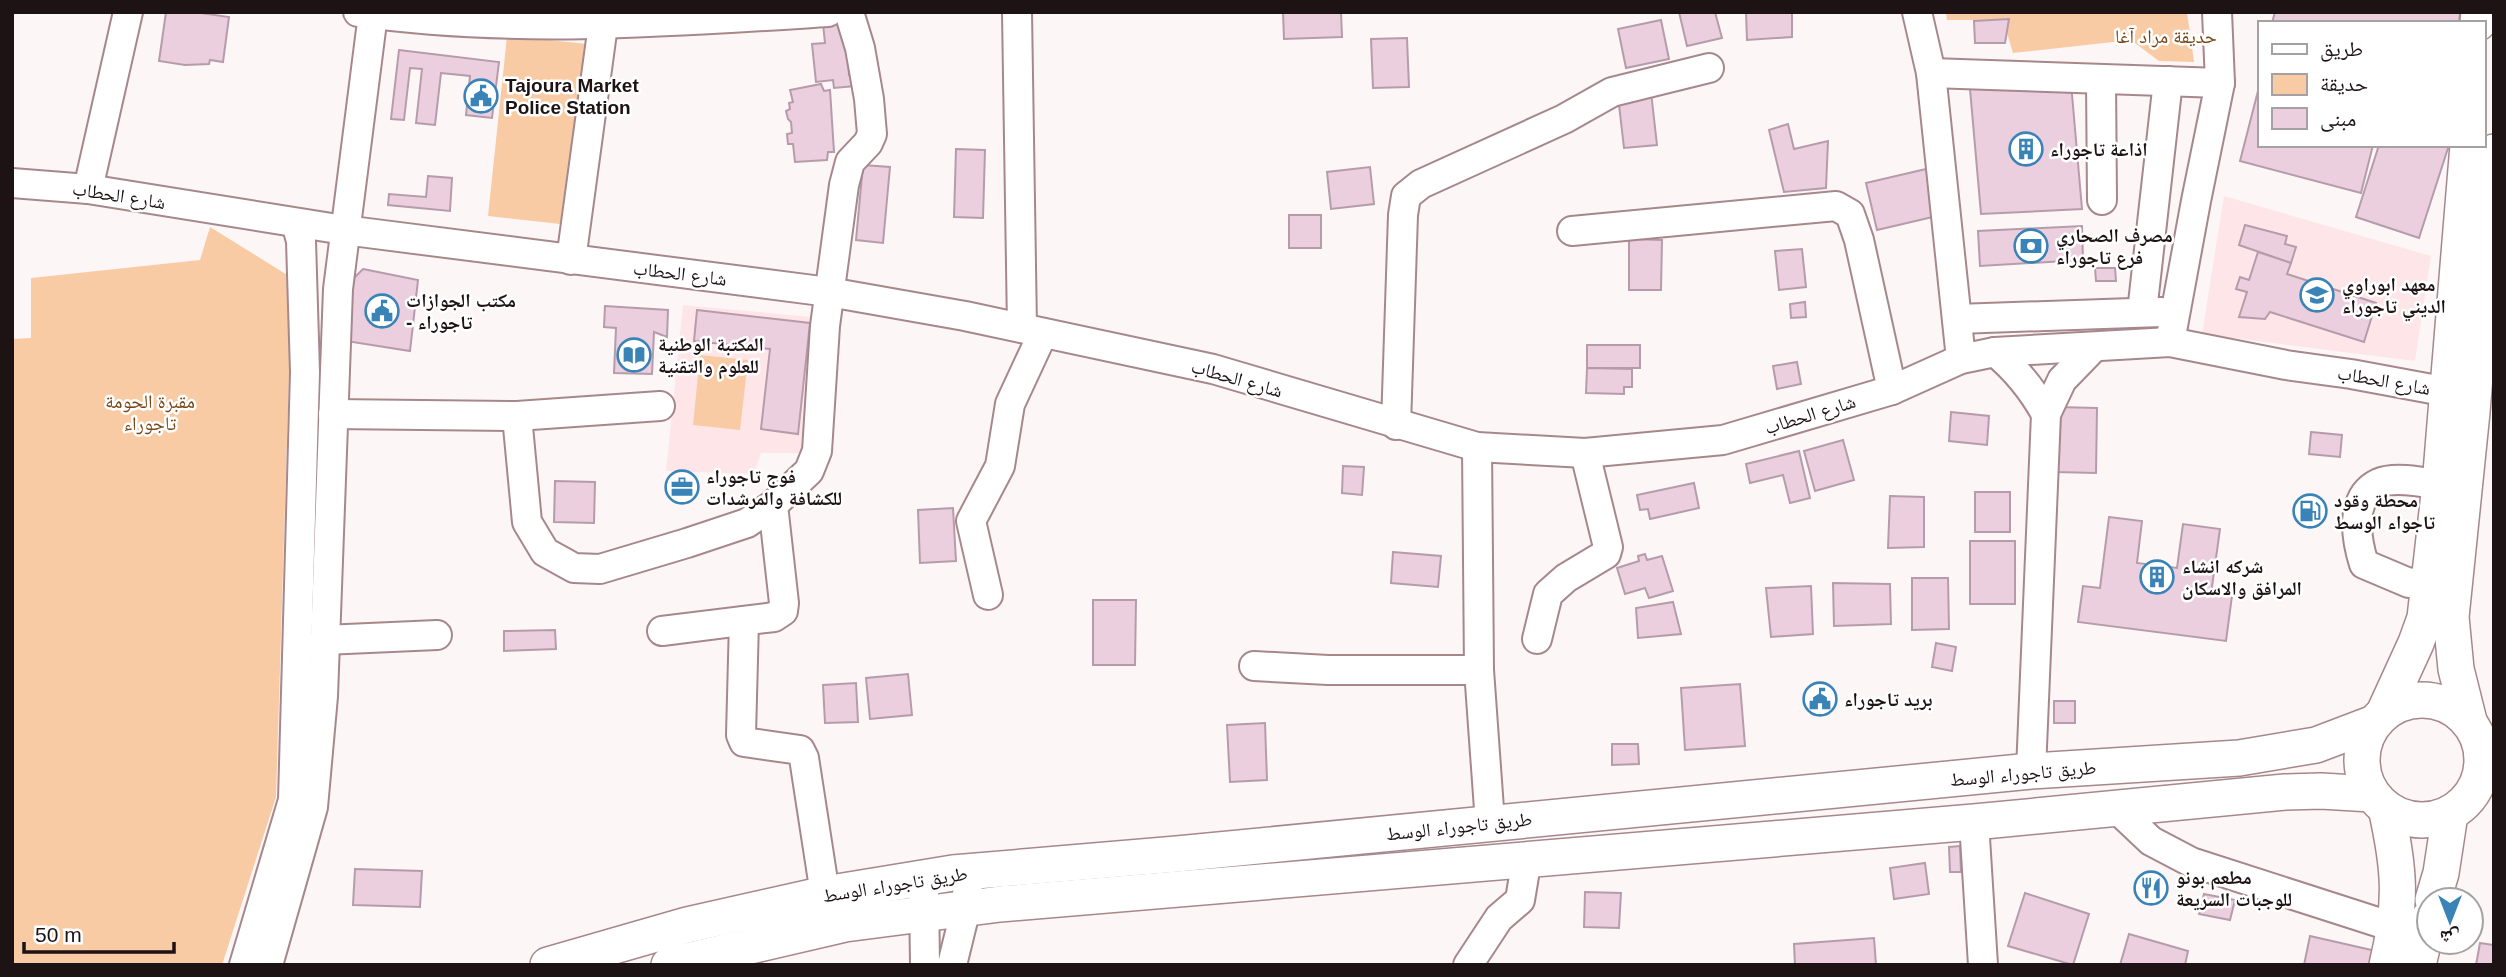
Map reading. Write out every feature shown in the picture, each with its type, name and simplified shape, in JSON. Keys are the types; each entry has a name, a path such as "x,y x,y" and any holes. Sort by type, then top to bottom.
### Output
{"main road":[{"path":"2387,965 2396,928 2399,884 2396,852 2379,801 2364,777 2362,758 2365,740 2379,718 2416,643 2425,618 2440,485 2468,147"},
{"path":"2437,886 2471,806 2483,761 2481,738 2456,669 2451,617 2484,363 2494,152"},
{"path":"2379,718 2400,704 2419,700 2438,701 2455,709 2481,738"},
{"name":"طريق تاجوراء الوسط","path":"548,965 687,925 825,894 924,877 2031,771 2239,758 2316,745 2379,718"},
{"path":"669,965 845,925 966,908 1125,892 1974,822 2297,792 2379,801 2401,816 2417,820 2434,819 2471,806"}],"street":[{"path":"88,189 128,12"},
{"path":"268,965 313,807 323,696 338,289 366,13 603,25 828,12"},
{"path":"517,416 527,522 545,552 574,568 600,569 747,523 773,505 809,471 817,451 829,292 844,185 850,162 868,143 872,134 860,48 849,12"},
{"path":"988,595 971,521 1000,466 1010,404 1032,330 1017,12"},
{"path":"1917,12 1931,74 1961,359"},
{"path":"2170,342 2220,82 2217,12"},
{"path":"571,260 603,25"},
{"path":"1396,425 1403,215 1406,196 1421,184 1564,119 1612,92 1709,68"},
{"path":"1931,74 2220,82"},
{"path":"2101,79 2102,200"},
{"path":"2142,312 2168,81"},
{"name":"شارع الحطاب","path":"12,183 88,189 344,230 829,292 1032,330 1213,369 1476,447 1585,453 1723,440 1892,390 1961,359 1995,352 2170,342 2287,366 2351,373 2448,392"},
{"path":"1572,231 1836,206 1850,214 1858,240 1892,390"},
{"path":"244,965 293,800 305,372 301,241 296,223"},
{"path":"1958,319 2176,311"},
{"path":"2031,771 2046,414 2062,380 2094,347"},
{"path":"1995,352 2034,392 2046,414"},
{"path":"333,414 517,416 660,406"},
{"path":"1476,447 1479,670 1490,823"},
{"path":"1537,639 1548,594 1566,578 1606,554 1608,547 1585,453"},
{"path":"2430,580 2409,583 2364,564 2356,539 2358,517 2363,496 2380,483 2412,480 2440,485"},
{"path":"662,631 774,617 783,611 773,505"},
{"path":"744,621 741,735 744,742 800,750 804,758 825,894"},
{"path":"324,640 438,635"},
{"path":"1254,666 1328,670 1479,670"},
{"path":"2116,807 2151,841 2192,862 2396,928"},
{"path":"1974,822 1983,965"},
{"path":"1468,965 1499,918 1520,900 1527,858"},
{"path":"952,965 966,908 969,871"},
{"path":"924,877 925,965"}],"shaded area":[{"name":"معهد ابوراوي الديني تاجوراء","path":"2224,196 2431,256 2415,361 2202,334"},
{"path":"683,305 822,318 805,453 761,453 754,474 666,471"}],"green space":[{"name":"حديقة مراد آغا","path":"1946,12 2187,12 2194,62 2159,61 2131,40 2013,53 2003,20 1947,20"},
{"path":"507,36 588,44 569,225 488,216"},
{"name":"مقبرة الحومة تاجوراء","path":"210,227 292,278 276,797 222,965 12,965 12,339 31,338 31,278 200,260"},
{"path":"700,355 748,360 740,430 693,425"}],"building":[{"path":"166,12 194,12 229,17 223,62 210,60 209,64 185,65 159,61"},
{"path":"1283,12 1341,12 1342,37 1284,39"},
{"path":"1679,12 1715,12 1722,38 1687,46"},
{"path":"1746,12 1792,12 1792,37 1747,40"},
{"path":"2275,12 2460,12 2459,21 2273,21"},
{"path":"2009,19 2005,43 1975,43 1974,21"},
{"path":"1661,20 1669,59 1626,68 1618,29"},
{"path":"846,22 849,75 854,75 855,86 834,88 833,80 816,82 812,44 825,43 823,24"},
{"path":"1407,38 1409,87 1373,88 1371,39"},
{"name":"Tajoura Market Police Station","path":"399,50 499,62 492,118 466,115 470,76 441,73 435,125 416,123 422,69 410,68 404,120 391,119"},
{"name":"اذاعة تاجوراء","path":"2071,83 2082,209 1981,214 1970,89"},
{"path":"821,84 824,91 830,90 834,152 828,152 827,160 795,162 793,144 788,144 787,134 792,133 786,111 790,109 789,103 793,102 790,90"},
{"path":"2258,91 2258,147 2372,147 2361,193 2240,161"},
{"path":"1651,92 1657,145 1624,148 1618,96"},
{"path":"1788,124 1794,149 1828,141 1826,188 1784,192 1769,130"},
{"path":"2378,147 2448,147 2419,238 2356,217"},
{"path":"956,149 985,150 983,218 954,217"},
{"path":"863,165 890,167 883,243 856,240"},
{"path":"1370,167 1374,204 1331,209 1327,172"},
{"path":"1926,169 1937,216 1877,230 1866,183"},
{"path":"428,176 452,178 450,211 388,205 389,194 426,197"},
{"path":"1289,215 1321,215 1321,248 1289,248"},
{"path":"2245,225 2287,236 2285,244 2296,247 2291,263 2239,245"},
{"name":"مصرف الصحاري فرع تاجوراء","path":"2082,226 2083,260 1980,266 1978,231"},
{"path":"1629,239 1662,240 1661,290 1629,290"},
{"path":"1802,249 1806,287 1779,290 1775,251"},
{"name":"معهد ابوراوي الديني تاجوراء","path":"2258,252 2291,263 2287,274 2376,303 2364,342 2270,312 2265,319 2239,317 2247,292 2236,289 2240,277 2249,280"},
{"path":"2095,268 2115,268 2116,281 2096,281"},
{"name":"مكتب الجوازات - تاجوراء","path":"363,269 418,280 410,351 346,341 352,280"},
{"path":"1805,302 1806,317 1791,318 1790,304"},
{"name":"المكتبة الوطنية للعلوم والتقنية","path":"605,306 668,310 667,337 654,332 652,374 614,373 616,328 604,327"},
{"path":"697,310 810,323 798,434 761,429 770,349 694,341"},
{"path":"1587,345 1640,345 1640,368 1587,368"},
{"path":"1797,362 1801,384 1777,389 1773,366"},
{"path":"1587,368 1632,369 1632,387 1624,387 1624,394 1586,393"},
{"path":"2057,407 2097,408 2096,473 2056,472"},
{"path":"1951,412 1989,416 1987,445 1949,441"},
{"path":"2311,432 2342,435 2340,457 2309,454"},
{"path":"1843,440 1854,480 1815,491 1804,451"},
{"path":"1799,451 1810,498 1790,503 1783,475 1750,483 1746,464"},
{"path":"1343,466 1364,467 1362,495 1342,493"},
{"path":"555,481 595,482 594,523 554,522"},
{"path":"1694,483 1699,508 1650,519 1648,509 1640,510 1637,495"},
{"path":"1975,492 2010,492 2010,532 1975,532"},
{"path":"1890,496 1924,497 1924,547 1888,548"},
{"path":"953,508 956,561 920,563 918,510"},
{"name":"شركه انشاء المرافق والاسكان","path":"2109,517 2142,521 2137,563 2177,568 2183,524 2220,529 2211,594 2232,596 2226,641 2078,622 2083,586 2100,588"},
{"path":"1970,541 2015,541 2015,604 1970,604"},
{"path":"1393,552 1441,556 1438,587 1391,583"},
{"path":"1645,554 1647,560 1662,556 1673,591 1649,598 1645,588 1625,594 1617,568 1639,561 1638,556"},
{"path":"1912,578 1948,578 1949,629 1912,630"},
{"path":"1833,583 1890,584 1891,624 1834,626"},
{"path":"1811,586 1813,634 1771,637 1766,588"},
{"path":"1093,600 1136,600 1135,665 1093,665"},
{"path":"1673,602 1681,634 1638,638 1636,608"},
{"path":"555,630 556,649 504,651 504,631"},
{"path":"1936,643 1956,647 1952,671 1932,667"},
{"path":"908,674 912,715 870,719 866,678"},
{"path":"856,683 858,722 825,723 823,685"},
{"path":"1740,684 1745,746 1685,750 1681,688"},
{"path":"2054,701 2075,701 2075,723 2054,723"},
{"path":"1265,723 1267,780 1230,782 1227,725"},
{"path":"1612,744 1638,744 1639,764 1612,765"},
{"path":"1960,846 1961,872 1950,872 1949,847"},
{"path":"1925,863 1929,894 1894,899 1890,868"},
{"path":"355,869 422,871 420,907 353,905"},
{"path":"1585,892 1621,893 1619,928 1584,927"},
{"path":"2025,893 2089,914 2073,965 2008,946"},
{"path":"2204,894 2235,900 2230,920 2199,914"},
{"path":"2129,934 2188,951 2185,965 2120,965"},
{"path":"2310,936 2376,951 2373,965 2304,965"},
{"path":"1874,938 1876,965 1795,965 1794,944"},
{"path":"2485,944 2494,945 2493,965 2476,965 2478,956 2485,956"}],"place":[{"name":"Tajoura Market Police Station","path":"481,96"},
{"name":"اذاعة تاجوراء","path":"2026,149"},
{"name":"مصرف الصحاري فرع تاجوراء","path":"2031,246"},
{"name":"معهد ابوراوي الديني تاجوراء","path":"2317,295"},
{"name":"مكتب الجوازات - تاجوراء","path":"382,311"},
{"name":"المكتبة الوطنية للعلوم والتقنية","path":"634,355"},
{"name":"فوج تاجوراء للكشافة والمرشدات","path":"682,487"},
{"name":"محطة وقود تاجواء الوسط","path":"2310,511"},
{"name":"شركه انشاء المرافق والاسكان","path":"2157,577"},
{"name":"بريد تاجوراء","path":"1820,699"},
{"name":"مطعم بونو للوجبات السريعة","path":"2151,888"}]}
